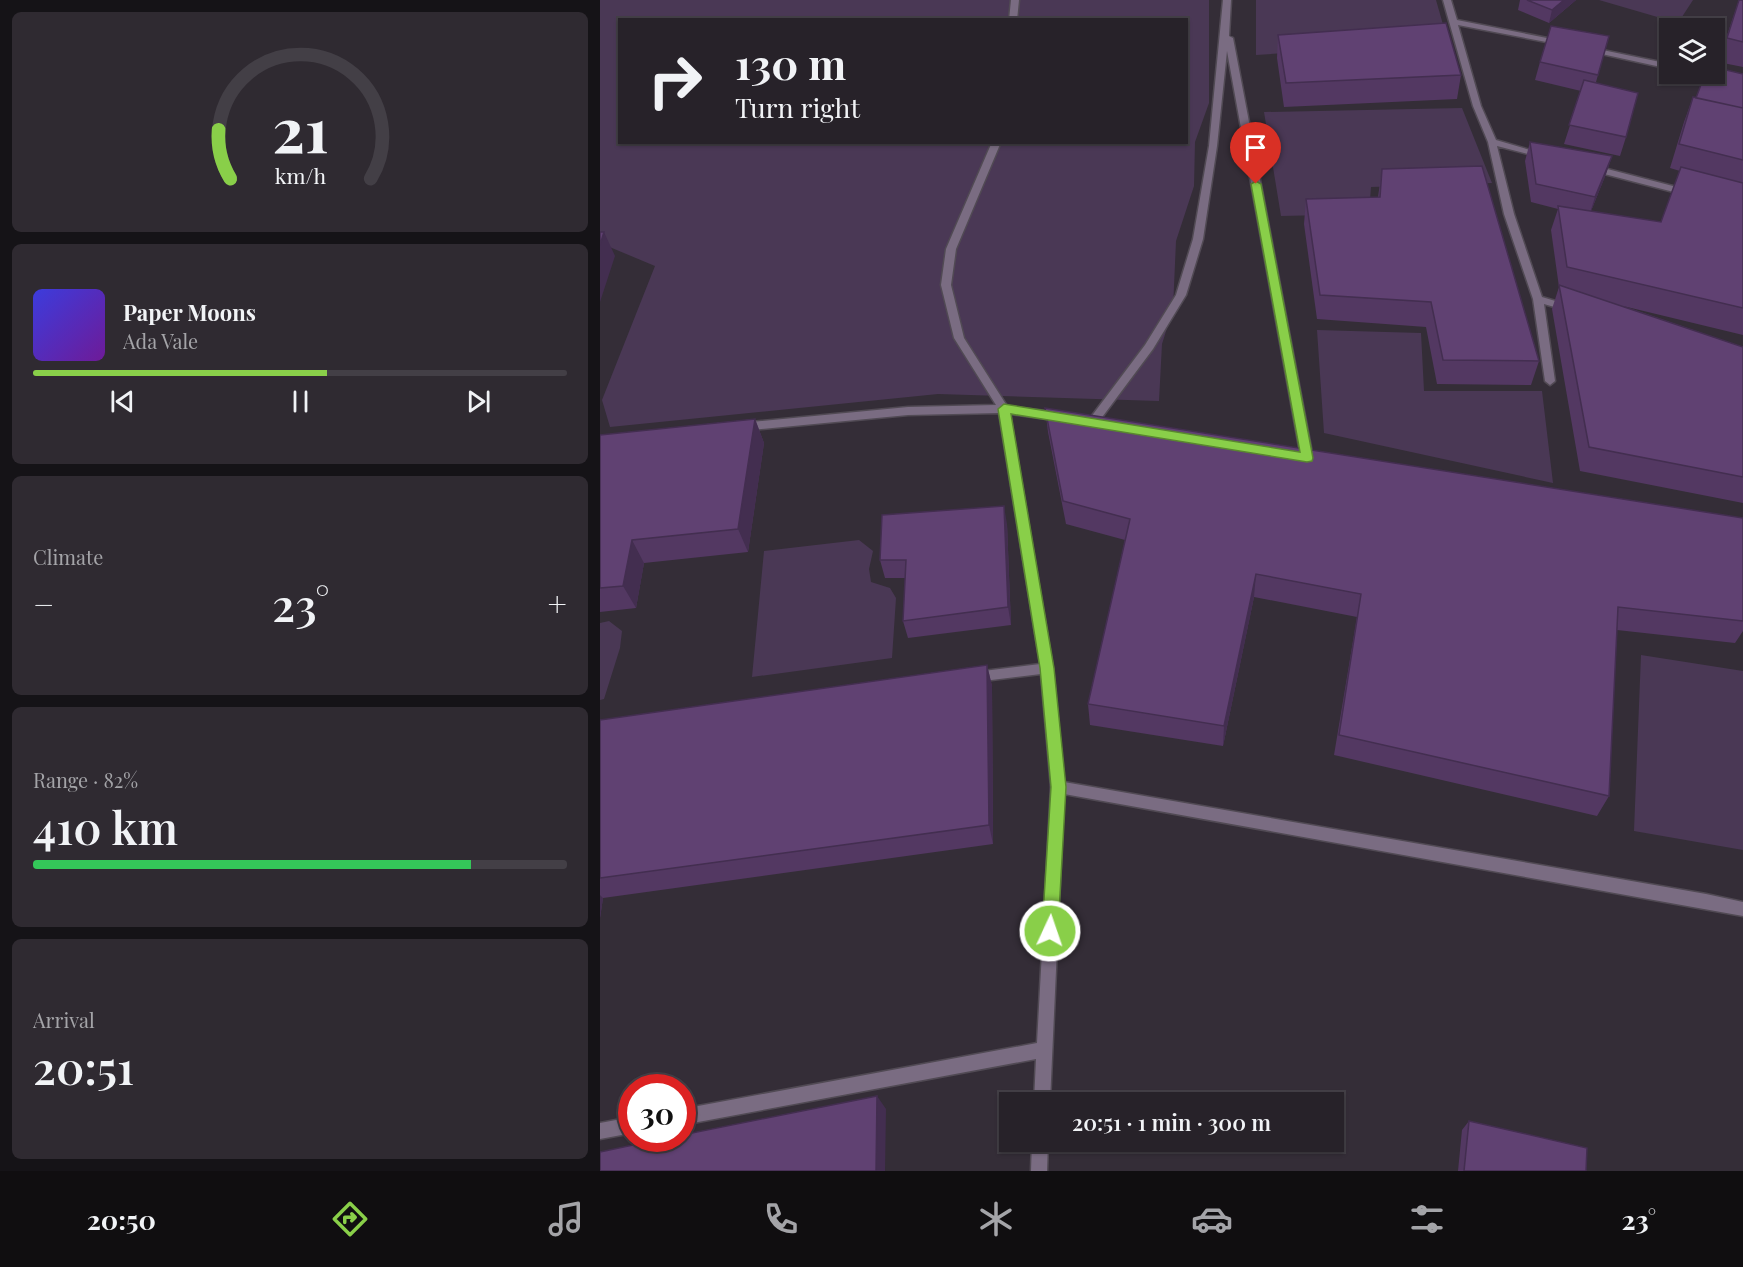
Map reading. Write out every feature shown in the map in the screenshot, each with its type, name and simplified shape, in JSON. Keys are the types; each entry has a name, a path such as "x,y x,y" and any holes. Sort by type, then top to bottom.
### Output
{"street":[{"path":"1013,18 1015,0"},
{"path":"725,429 908,411 1004,409 1087,421 1149,347 1181,295 1198,239 1213,146 1227,0"},
{"path":"1447,0 1477,106 1492,142 1509,214 1538,299 1550,381"},
{"path":"1454,22 1575,46"},
{"path":"1226,25 1307,458"},
{"path":"1587,48 1659,64"},
{"path":"1725,80 1743,84"},
{"path":"1492,142 1558,159"},
{"path":"996,144 951,249 946,285 959,338 1004,409 1047,668 1058,787 1042,1092"},
{"path":"1580,165 1700,195"},
{"path":"1538,299 1580,312"},
{"path":"967,678 1047,668"},
{"path":"1058,787 1743,909"},
{"path":"696,1114 1043,1050"},
{"path":"600,1131 618,1128"},
{"path":"1040,1152 1040,1171"}],"shaded area":[{"path":"600,0 1209,0 1209,103 1195,142 1194,186 1176,241 1173,309 1162,344 1159,401 938,394 610,427 602,400 655,266 600,243"},
{"path":"1256,0 1436,0 1448,42 1256,55"},
{"path":"1599,0 1693,0 1681,18 1661,18"},
{"path":"1462,108 1492,183 1371,187 1369,214 1281,216 1264,112"},
{"path":"1317,330 1421,333 1424,391 1542,391 1553,483 1324,433"},
{"path":"859,540 873,551 869,569 871,582 890,588 896,598 892,658 752,677 764,551"},
{"path":"609,621 622,631 620,648 604,699 600,700 600,623"},
{"path":"1641,655 1743,671 1743,850 1634,831"}],"building":[{"path":"1527,0 1564,0 1552,10"},
{"path":"1739,0 1743,0 1743,42 1727,38"},
{"path":"1446,23 1461,75 1286,83 1278,35"},
{"path":"1551,26 1609,36 1598,75 1540,62"},
{"path":"1725,70 1743,74 1743,108 1696,98 1701,84 1725,84"},
{"path":"1584,80 1638,93 1626,137 1569,125"},
{"path":"1693,97 1743,108 1743,160 1679,144"},
{"path":"1530,142 1612,156 1595,197 1536,184"},
{"path":"1482,166 1539,361 1443,360 1431,302 1320,295 1306,199 1380,197 1382,169"},
{"path":"1681,167 1743,183 1743,308 1567,267 1558,206 1661,222"},
{"path":"600,232 604,232 600,245"},
{"path":"1559,285 1743,347 1743,477 1589,447"},
{"path":"1045,408 1743,518 1743,621 1618,607 1609,796 1339,735 1361,594 1256,574 1224,726 1088,704 1130,519 1063,501"},
{"path":"755,419 738,529 632,540 623,586 600,588 600,435"},
{"path":"1004,506 1008,607 903,621 906,560 880,560 882,515"},
{"path":"987,665 989,825 600,878 600,720"},
{"path":"877,1096 876,1171 600,1171 600,1152 618,1148 618,1152 696,1152 696,1132"},
{"path":"1469,1121 1587,1148 1586,1171 1464,1171"}],"route":[{"path":"1050,931 1058,787 1047,668 1004,409 1093,421 1307,458 1256,184"}]}
